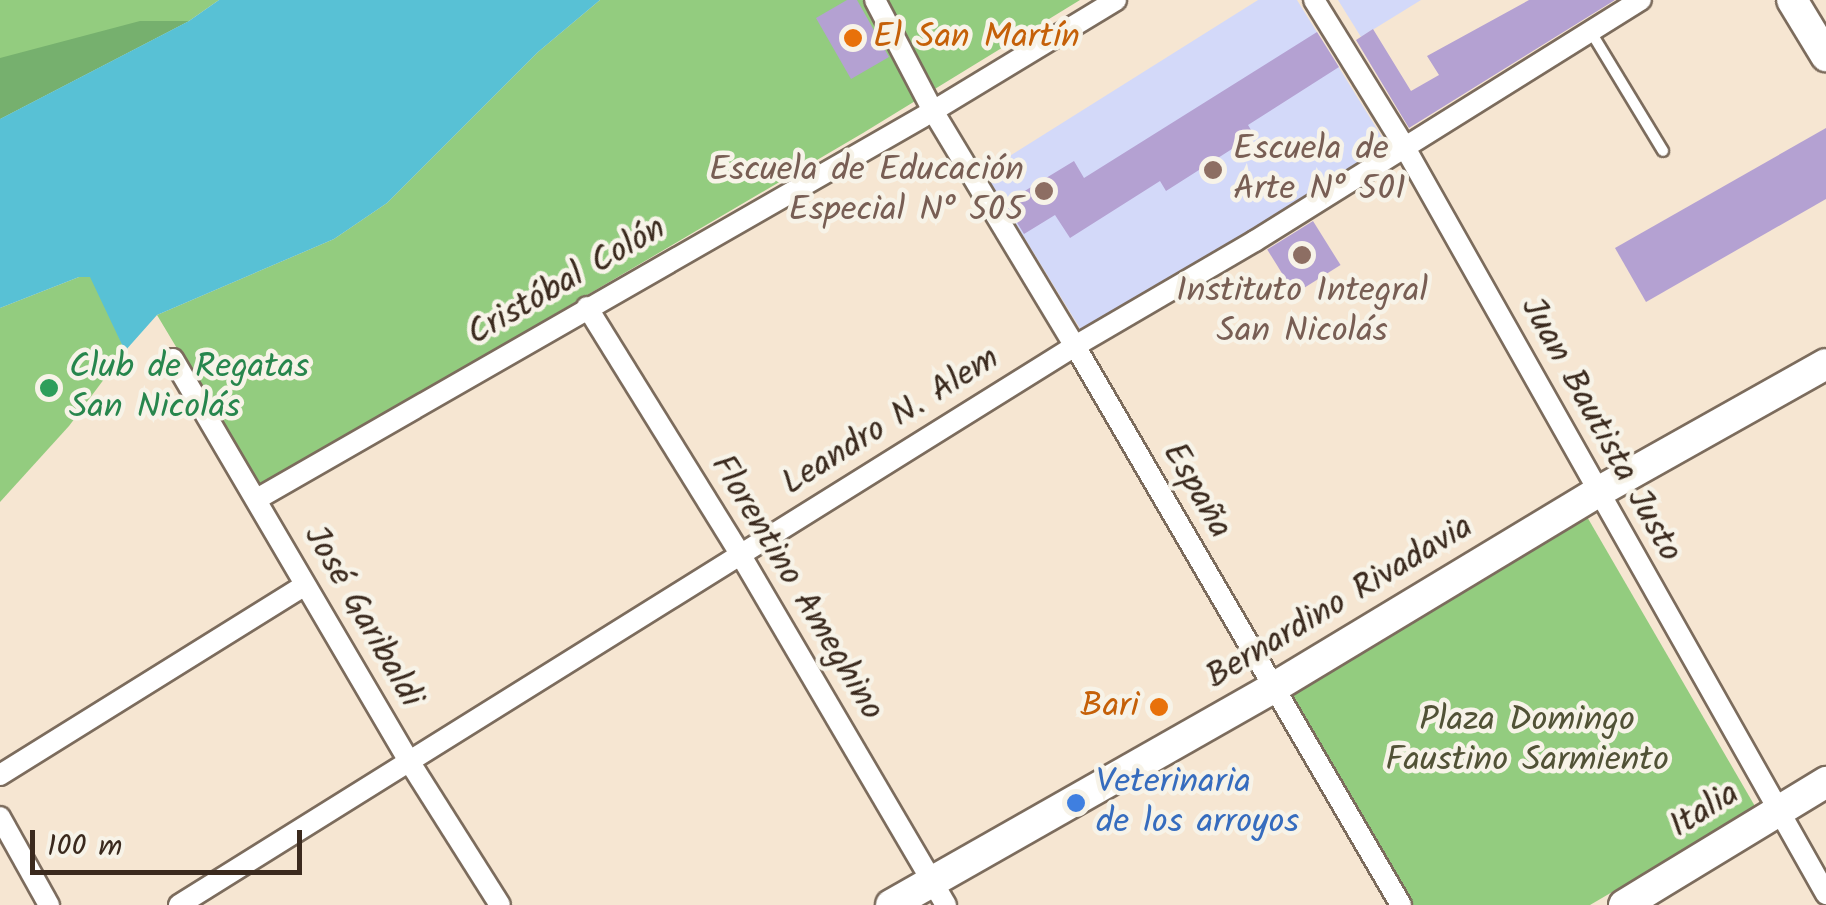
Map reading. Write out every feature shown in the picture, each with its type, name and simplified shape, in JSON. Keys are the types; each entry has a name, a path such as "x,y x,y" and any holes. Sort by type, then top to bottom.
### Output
{"street":[{"name":"España","path":"875,0 933,111 1075,346 1401,905"},
{"name":"Cristóbal Colón","path":"256,499 933,111 1116,0"},
{"name":"Juan Bautista Justo","path":"1314,0 1404,146 1826,894"},
{"name":"Leandro N. Alem","path":"180,905 1075,346 1641,0"},
{"path":"1792,0 1826,56"},
{"name":"Florentino Ameghino","path":"587,307 740,554 939,893"},
{"name":"José Garibaldi","path":"173,359 409,761 500,905"},
{"name":"Bernardino Rivadavia","path":"891,905 939,893 1598,492 1826,364"},
{"path":"0,775 305,585"},
{"name":"Italia","path":"1624,905 1826,782"},
{"path":"0,818 50,905"}],"lane":[{"path":"1590,32 1663,151"}],"shaded area":[{"name":"Escuela de Arte N° 501","path":"1258,0 1297,0 1387,145 1084,335 984,172"},
{"path":"1338,0 1421,0 1361,37"}],"green space":[{"path":"0,0 219,0 189,21 0,119"},
{"path":"600,0 1080,0 863,133 260,487 157,315 334,239 387,203 538,52"},
{"path":"140,21 189,21 0,119 0,58"},
{"name":"Club de Regatas San Nicolás","path":"79,277 91,277 97,285 125,351 69,426 0,502 0,308"},
{"name":"Plaza Domingo Faustino Sarmiento","path":"1586,515 1756,808 1590,905 1412,905 1288,690"}],"water":[{"path":"219,0 600,0 538,52 387,203 334,239 157,315 125,351 90,277 79,277 0,308 0,119 189,21"}],"building":[{"name":"El San Martín","path":"847,0 857,0 889,57 851,79 816,18"},
{"path":"1529,0 1615,0 1409,128 1356,40 1373,29 1411,91 1439,75 1427,56"},
{"path":"1317,32 1339,67 1248,125 1254,135 1166,191 1160,181 1070,238 1055,215 1024,234 1005,203 1074,161 1084,178"},
{"path":"1826,128 1826,199 1646,302 1615,248"},
{"name":"Instituto Integral San Nicolás","path":"1313,221 1341,265 1295,294 1267,250"}],"place":[{"name":"El San Martín","path":"853,38"},
{"name":"Escuela de Arte N° 501","path":"1213,170"},
{"name":"Escuela de Educación Especial N° 505","path":"1044,191"},
{"name":"Instituto Integral San Nicolás","path":"1302,255"},
{"name":"Club de Regatas San Nicolás","path":"49,388"},
{"name":"Bari","path":"1159,707"},
{"name":"Veterinaria de los arroyos","path":"1076,803"}]}
